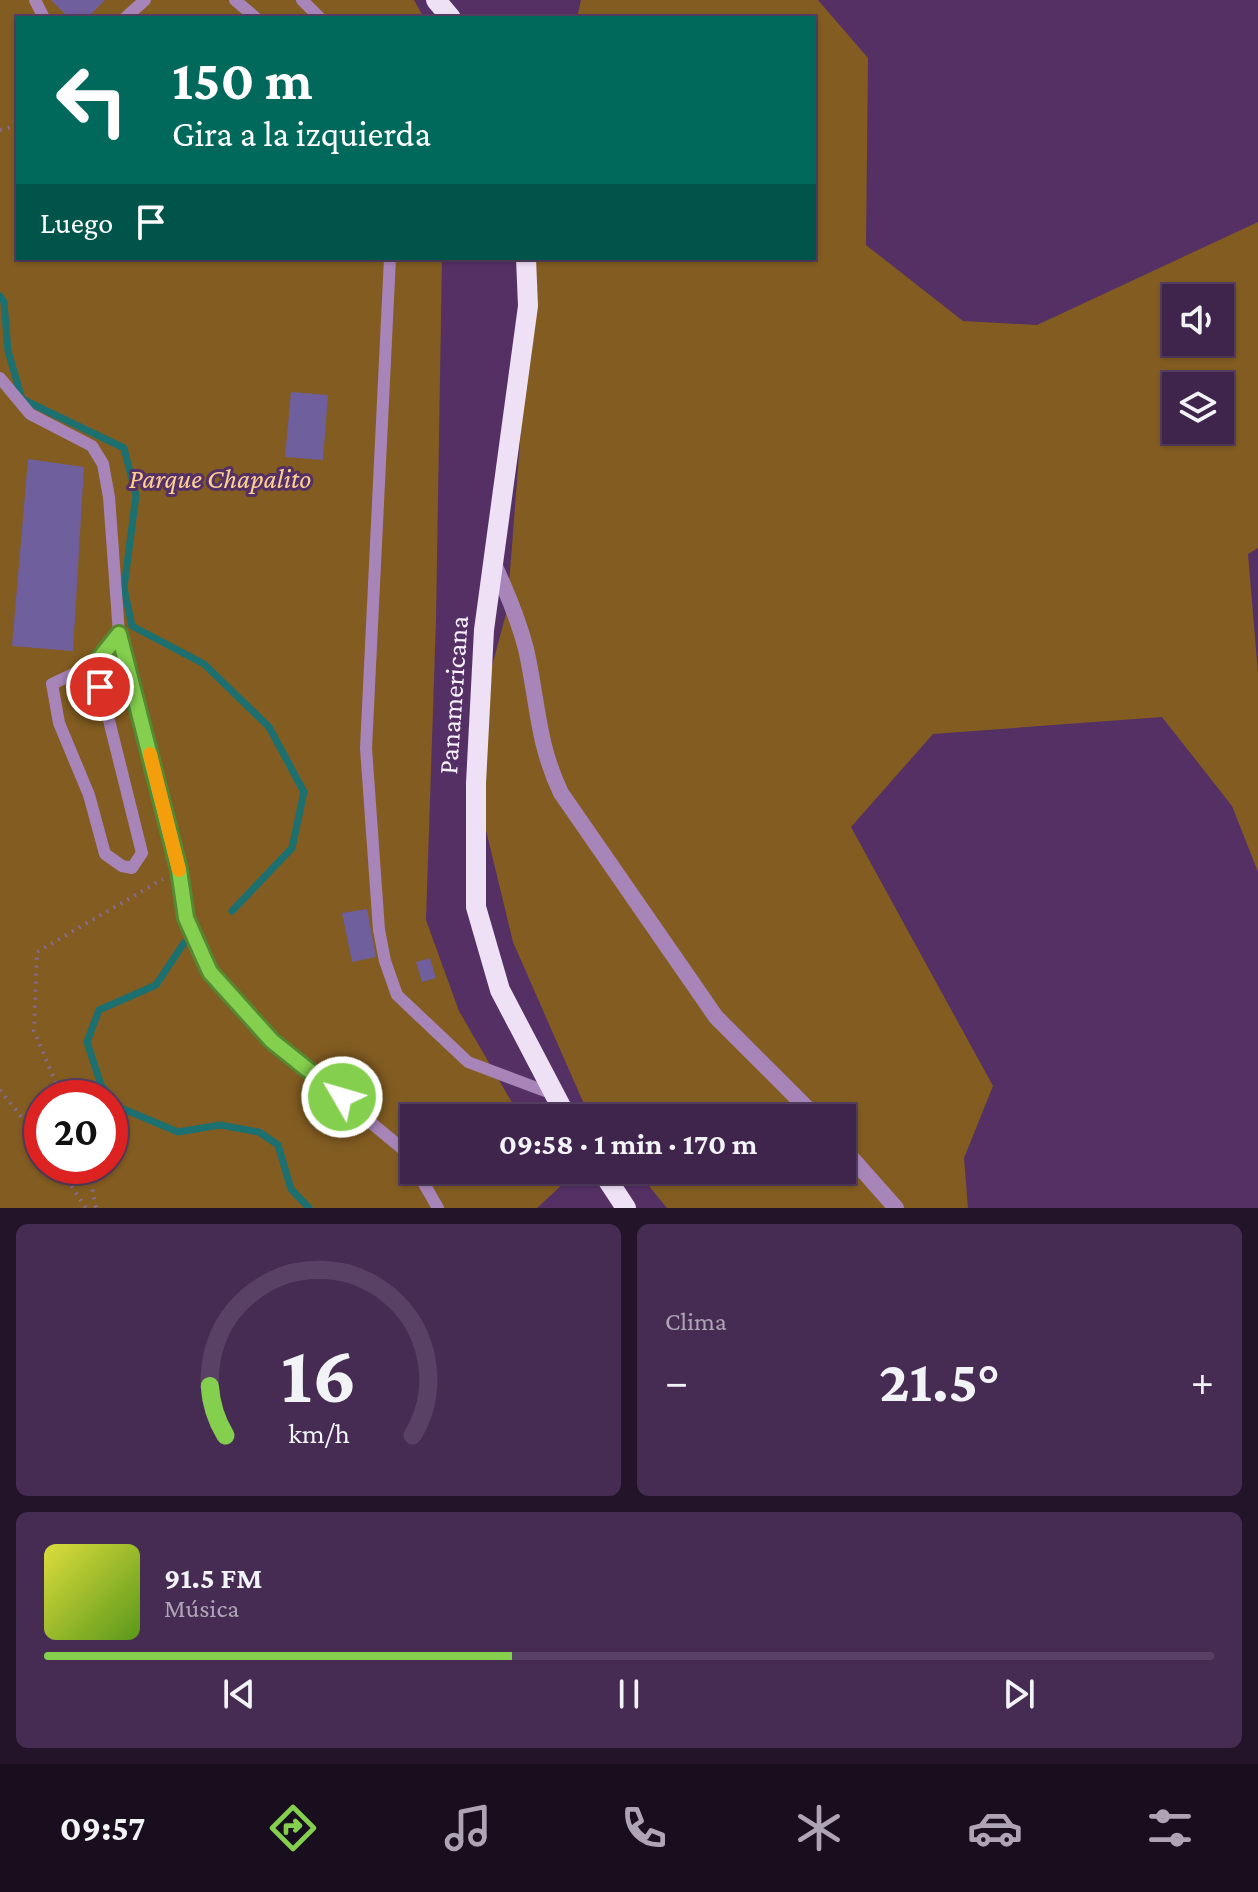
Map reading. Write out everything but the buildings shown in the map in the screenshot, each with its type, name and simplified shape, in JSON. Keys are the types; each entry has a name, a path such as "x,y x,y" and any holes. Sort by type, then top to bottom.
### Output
{"main road":[{"path":"436,0 449,16"},
{"name":"Panamericana","path":"526,260 528,306 484,630 476,783 476,907 500,990 559,1104"},
{"path":"610,1184 626,1208"}],"street":[{"path":"493,562 518,622 545,759 561,793 716,1017 803,1104"},
{"path":"856,1163 896,1208"}],"lane":[{"path":"127,16 145,0"},
{"path":"235,0 254,16"},
{"path":"302,0 318,16"},
{"path":"390,260 366,748 379,930 385,961 397,995 468,1062 553,1094"},
{"path":"0,378 30,414 92,446 103,464 109,497 119,634 179,870 186,918 210,972 272,1041 400,1147"},
{"path":"95,664 142,853 132,868 122,866 105,854 89,795 59,723 52,684 95,664 119,634"},
{"path":"424,1184 438,1208"}],"path":[{"path":"54,1080 34,1031 37,952 179,870"},
{"path":"0,1090 24,1120"},
{"path":"70,1184 86,1208"},
{"path":"91,1184 96,1208"}],"green space":[{"name":"Parque Chapalito","path":"0,0 414,0 423,16 16,16 16,260 442,260 436,620 426,920 459,1011 513,1104 400,1104 400,1184 563,1184 537,1208 0,1208"},
{"path":"581,0 818,0 868,58 866,245 963,321 1037,325 1258,222 1258,548 1248,554 1258,673 1258,872 1232,806 1162,717 933,734 851,827 993,1086 964,1158 968,1208 667,1208 647,1184 856,1184 856,1104 584,1104 513,942 468,756 507,610 521,429 524,260 816,260 816,16 577,16"}],"waterway":[{"path":"0,296 4,302 8,351 22,399 124,448 136,495 124,588 132,626 204,664 269,727 304,792 292,848 232,911"},
{"path":"184,943 156,985 99,1010 87,1042 101,1085 121,1108 178,1132 220,1125 259,1132 278,1145 291,1189 309,1208"}],"slow traffic":[{"path":"150,754 179,870"}],"route":[{"path":"100,687 95,664 119,634 179,870 186,918 210,972 272,1041 342,1097"}]}
